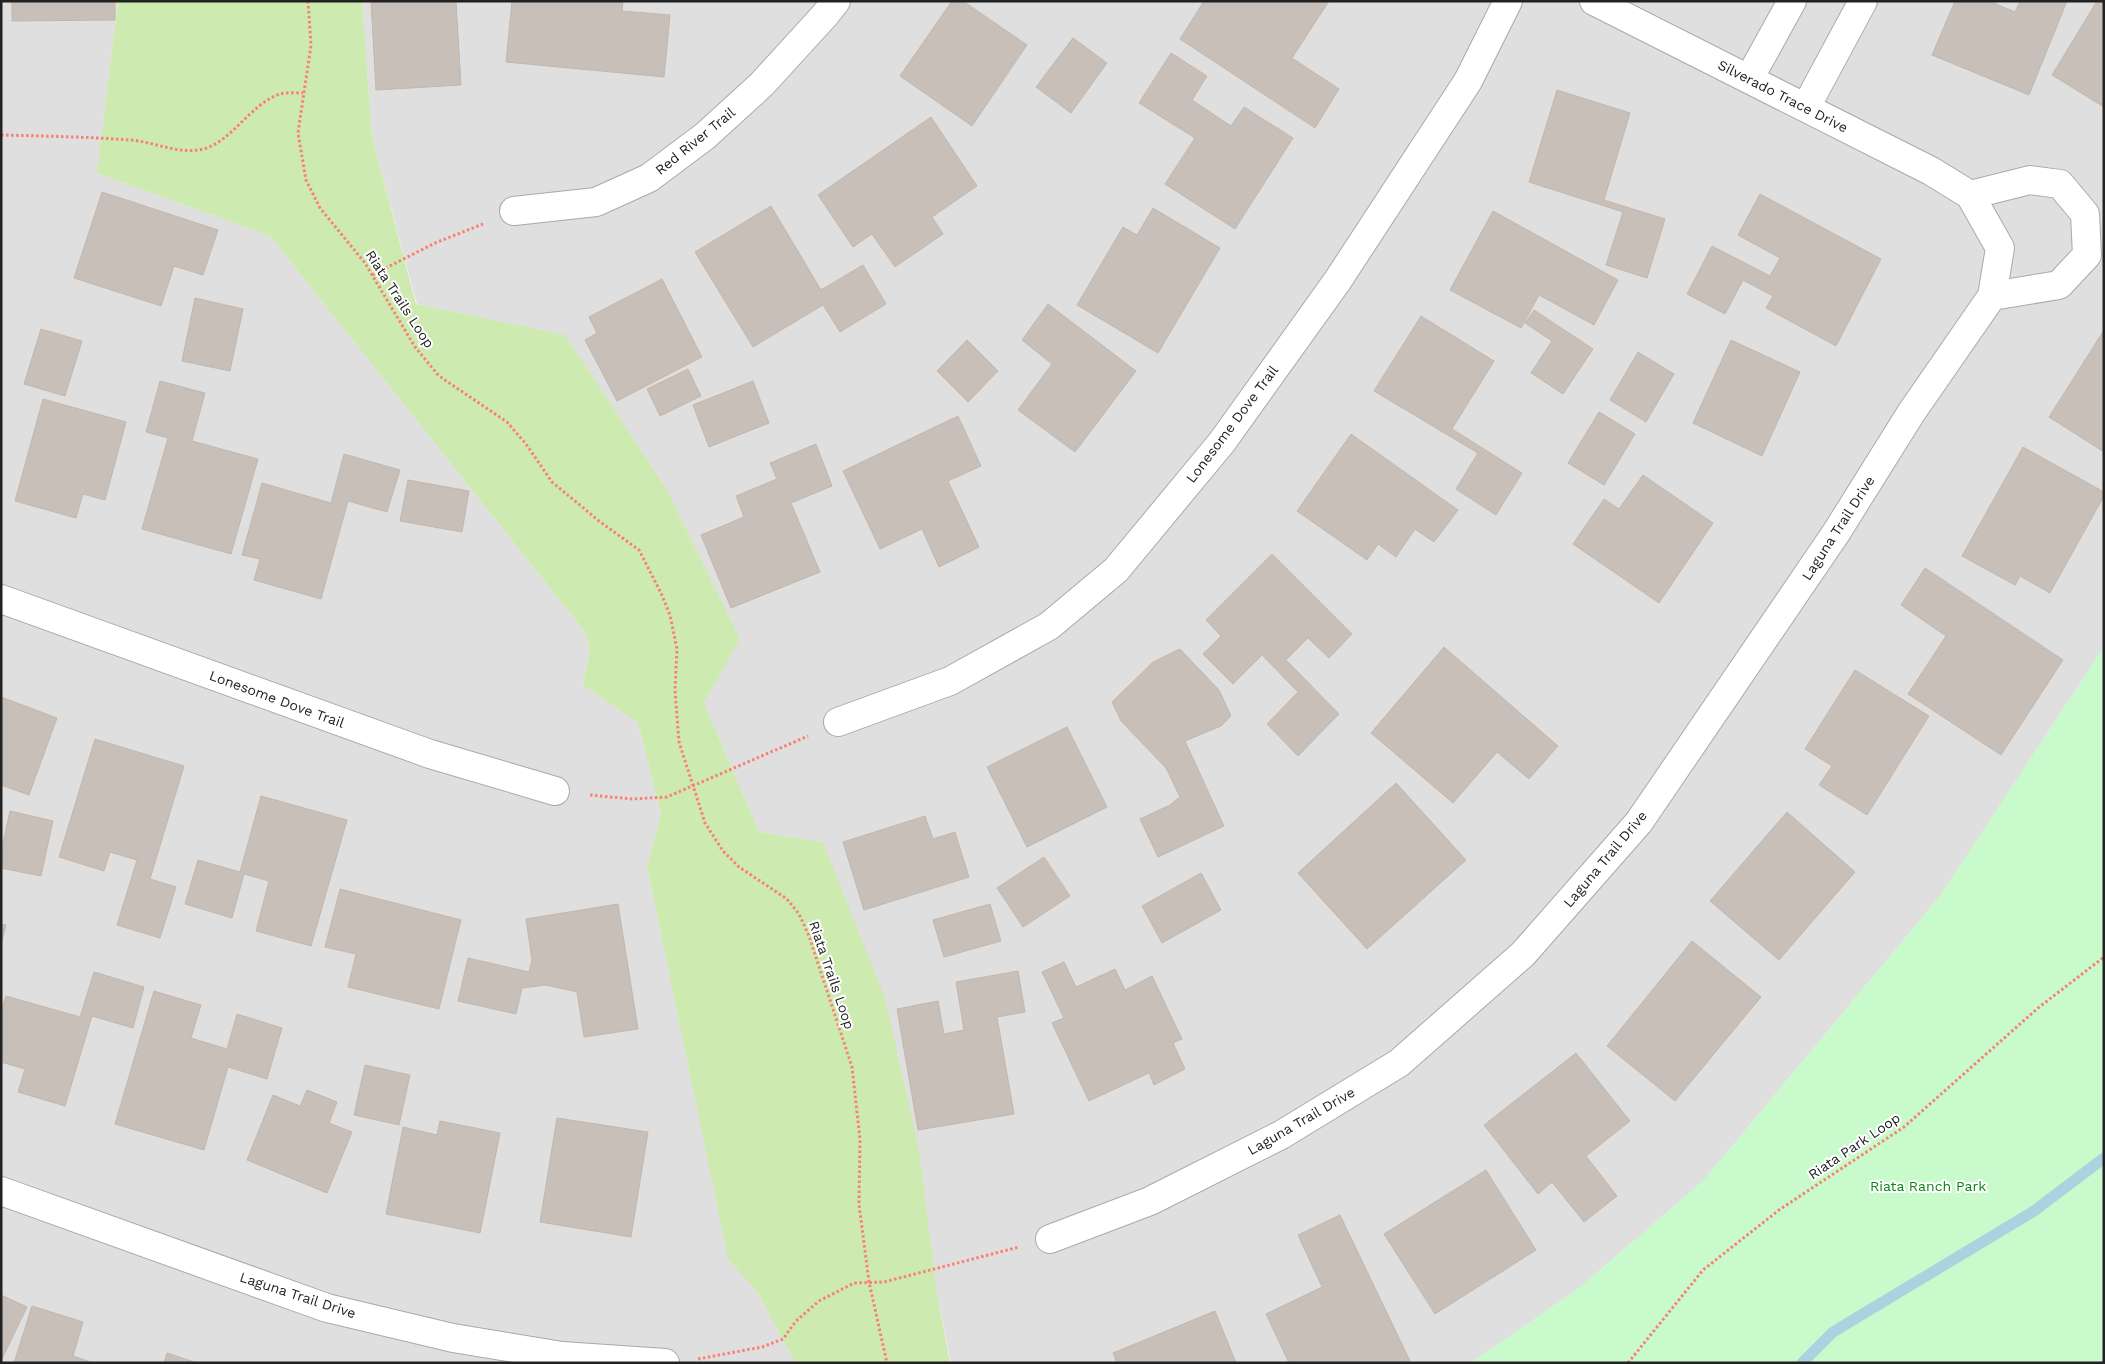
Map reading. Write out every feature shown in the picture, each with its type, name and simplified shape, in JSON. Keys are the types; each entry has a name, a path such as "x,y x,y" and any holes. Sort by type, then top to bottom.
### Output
{"street":[{"name":"Red River Trail","path":"514,211 596,202 649,178 705,136 762,84 836,1"},
{"name":"Lonesome Dove Trail","path":"838,722 950,680 966,672 1049,626 1116,570 1222,442 1338,280 1468,81 1508,1"},
{"name":"Silverado Trace Drive","path":"1594,1 1931,171 1970,195 2000,248"},
{"path":"1749,79 1792,1"},
{"path":"1806,107 1863,1"},
{"path":"1970,195 2030,180 2060,184 2084,214 2087,255 2060,284 1992,296"},
{"name":"Laguna Trail Drive","path":"1050,1239 1150,1201 1281,1135 1399,1063 1523,954 1639,822 1830,542 1911,413 1992,296 2000,248"},
{"name":"Lonesome Dove Trail","path":"1,599 430,754 555,791"},
{"name":"Laguna Trail Drive","path":"1,1191 327,1308 453,1338 544,1353 665,1363"}],"path":[{"name":"Riata Trails Loop","path":"308,1 311,45 298,133 306,180 320,208 365,263 415,347 439,376 507,422 526,444 552,482 599,521 639,550 670,615 677,649 675,690 679,742 705,823 723,852 739,867 787,899 799,914 809,936 852,1068 860,1139 860,1204 870,1282 887,1363"},
{"path":"1,134 132,140 184,151 204,149 224,137 264,102 281,93 303,93"},
{"path":"372,276 435,243 514,211"},
{"path":"555,791 632,799 667,797 838,722"},
{"name":"Riata Park Loop","path":"1628,1363 1703,1270 1779,1210 1904,1127 2038,1008 2104,957"},
{"path":"696,1359 762,1347 783,1339 796,1321 819,1301 854,1283 884,1282 1050,1239"}],"shaded area":[{"path":"1,1 118,1 97,173 270,236 585,632 590,650 583,685 638,723 661,814 647,866 728,1258 758,1293 795,1363 1,1363"},
{"path":"362,1 2104,1 2104,647 1940,896 1703,1181 1579,1288 1471,1363 951,1363 937,1294 823,842 759,832 704,703 739,638 666,488 565,336 417,304 372,137"}],"green space":[{"path":"118,1 362,1 372,137 416,304 565,335 666,488 740,639 704,703 759,832 823,842 885,998 919,1150 937,1294 950,1363 795,1363 758,1293 728,1259 647,866 661,814 638,723 583,685 590,650 585,632 270,236 97,173"},
{"name":"Riata Ranch Park","path":"2104,647 2104,1363 1471,1363 1579,1288 1703,1181 1940,896"}],"building":[{"path":"12,1 115,1 115,20 12,21"},
{"path":"371,1 456,1 461,85 376,90"},
{"path":"512,1 623,1 622,11 670,15 664,77 506,62"},
{"path":"952,1 963,1 1027,45 972,126 900,76"},
{"path":"1204,1 1329,1 1292,58 1339,89 1315,128 1180,39"},
{"path":"1955,1 1989,1 2015,12 2020,1 2067,1 2029,95 1932,55"},
{"path":"2097,1 2104,1 2104,107 2052,75"},
{"path":"1073,38 1107,63 1071,113 1036,87"},
{"path":"1171,53 1207,76 1192,100 1231,126 1244,107 1293,138 1235,229 1165,184 1195,138 1139,103"},
{"path":"1557,90 1630,113 1604,200 1665,219 1647,278 1606,265 1623,212 1529,182"},
{"path":"931,117 977,186 932,217 943,234 895,267 872,234 853,247 818,195"},
{"path":"102,192 218,230 203,275 174,266 161,306 74,278"},
{"path":"1760,194 1881,259 1836,346 1766,308 1773,296 1743,280 1725,314 1687,294 1712,246 1770,276 1780,258 1738,235"},
{"path":"771,206 821,290 863,265 886,304 840,332 823,305 753,347 695,252"},
{"path":"1153,208 1220,248 1158,353 1077,305 1123,227 1137,235"},
{"path":"1493,211 1618,280 1594,325 1539,295 1521,328 1450,290"},
{"path":"662,279 702,357 617,401 585,340 597,333 589,317"},
{"path":"195,298 243,309 230,371 182,361"},
{"path":"1048,304 1136,371 1075,452 1018,410 1052,364 1022,340"},
{"path":"1534,310 1593,349 1563,394 1531,373 1552,341 1525,323"},
{"path":"1421,316 1494,361 1452,429 1522,473 1496,515 1456,489 1478,453 1374,391"},
{"path":"41,329 82,341 65,396 24,384"},
{"path":"2104,330 2104,452 2049,417"},
{"path":"967,340 998,371 968,402 937,371"},
{"path":"1731,340 1800,372 1762,456 1693,423"},
{"path":"1638,352 1674,374 1646,422 1610,400"},
{"path":"688,369 701,396 660,416 647,389"},
{"path":"160,381 205,393 192,441 258,459 231,554 142,529 168,438 146,432"},
{"path":"753,381 769,423 709,447 693,405"},
{"path":"43,399 126,422 105,500 83,494 76,518 15,501"},
{"path":"1599,412 1635,434 1604,485 1568,463"},
{"path":"958,416 981,466 948,481 979,547 939,567 922,529 880,549 843,471"},
{"path":"1351,434 1458,510 1434,542 1415,529 1396,557 1378,544 1367,560 1297,511"},
{"path":"816,444 832,486 791,503 820,572 731,608 701,535 744,517 736,496 777,479 770,463"},
{"path":"2023,447 2104,492 2104,496 2050,593 2020,576 2015,585 1962,556"},
{"path":"344,454 400,470 387,512 348,501 321,599 254,580 260,559 242,555 262,483 331,503"},
{"path":"1643,475 1713,523 1659,603 1573,544 1604,499 1619,509"},
{"path":"408,480 469,491 462,532 400,521"},
{"path":"1272,554 1352,634 1329,658 1308,638 1286,660 1339,714 1298,756 1267,724 1298,692 1262,655 1233,684 1203,654 1221,636 1206,620"},
{"path":"1925,568 2063,660 2001,755 1908,694 1946,636 1901,605"},
{"path":"1444,647 1558,746 1529,779 1497,752 1453,803 1371,733"},
{"path":"1180,649 1219,690 1231,716 1221,726 1185,741 1224,826 1158,857 1140,819 1170,805 1180,797 1166,768 1121,721 1112,702 1153,662"},
{"path":"1855,670 1929,716 1867,815 1819,785 1832,766 1805,749"},
{"path":"1,697 57,718 29,795 1,785"},
{"path":"1067,727 1107,807 1027,847 987,767"},
{"path":"95,739 184,766 150,879 176,887 160,938 117,925 137,860 110,852 104,871 59,857"},
{"path":"1396,783 1466,860 1367,949 1298,873"},
{"path":"261,796 347,820 311,946 256,931 269,881 244,874 232,918 185,904 198,860 240,872"},
{"path":"10,811 53,821 41,876 1,868 1,852"},
{"path":"1787,812 1855,872 1779,960 1710,901"},
{"path":"925,816 933,839 955,832 969,877 864,910 843,842"},
{"path":"1044,857 1070,896 1023,927 997,888"},
{"path":"1201,873 1221,910 1162,943 1142,906"},
{"path":"340,889 461,920 439,1009 348,987 356,954 325,947"},
{"path":"618,904 638,1029 584,1037 577,992 546,985 522,988 516,1014 458,1001 468,958 529,972 532,960 526,919"},
{"path":"990,904 1001,941 944,957 933,920"},
{"path":"1,924 6,925 1,945"},
{"path":"1692,941 1761,997 1675,1101 1607,1046"},
{"path":"1064,962 1076,987 1115,969 1125,990 1152,976 1182,1039 1173,1043 1185,1069 1154,1085 1149,1073 1089,1101 1052,1023 1064,1018 1042,972"},
{"path":"1018,971 1025,1012 997,1017 1014,1114 918,1130 897,1009 938,1001 944,1034 964,1030 956,982"},
{"path":"94,972 144,987 133,1028 92,1016 65,1106 18,1092 25,1069 1,1062 1,1011 6,996 80,1017"},
{"path":"154,991 201,1005 191,1038 227,1049 237,1014 282,1028 267,1079 228,1067 204,1150 115,1124"},
{"path":"1576,1053 1630,1121 1586,1156 1617,1196 1584,1222 1552,1182 1538,1194 1484,1125"},
{"path":"365,1065 410,1075 399,1125 354,1115"},
{"path":"307,1090 337,1102 329,1123 352,1132 327,1193 247,1160 273,1095 300,1106"},
{"path":"557,1118 648,1132 631,1237 540,1222"},
{"path":"440,1121 500,1133 480,1233 386,1214 403,1127 437,1135"},
{"path":"1486,1170 1536,1250 1435,1314 1384,1234"},
{"path":"1340,1215 1410,1361 1407,1363 1289,1363 1266,1314 1322,1287 1298,1235"},
{"path":"1,1295 27,1307 1,1361"},
{"path":"32,1306 83,1322 73,1356 93,1363 14,1363"},
{"path":"1215,1311 1236,1363 1117,1363 1113,1353"},
{"path":"167,1353 197,1363 164,1363"}],"waterway":[{"path":"1802,1363 1833,1332 2034,1211 2104,1158"}]}
